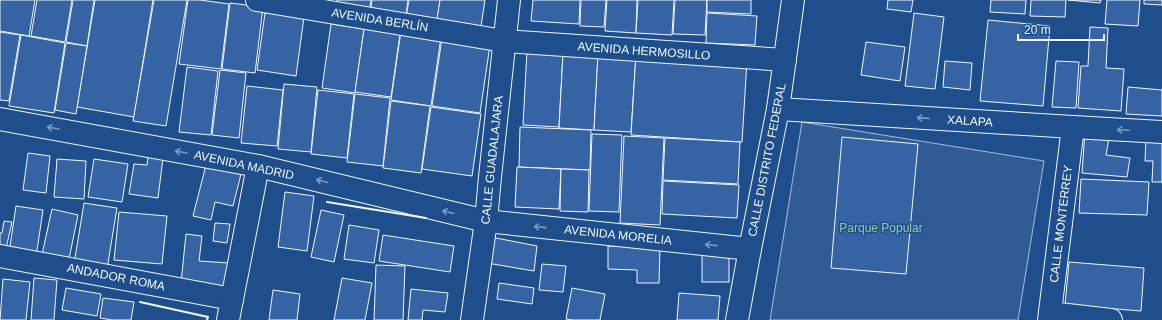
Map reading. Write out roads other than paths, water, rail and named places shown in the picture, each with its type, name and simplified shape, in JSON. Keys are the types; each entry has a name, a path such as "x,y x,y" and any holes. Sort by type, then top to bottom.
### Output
{"street":[{"name":"AVENIDA BERLÍN","path":"257,0 504,41"},
{"name":"CALLE GUADALAJARA","path":"472,320 486,221 509,0"},
{"name":"CALLE DISTRITO FEDERAL","path":"738,320 750,249 778,109 792,0"},
{"name":"AVENIDA HERMOSILLO","path":"504,41 785,60"},
{"name":"XALAPA","path":"778,109 1162,132"},
{"name":"AVENIDA MADRID","path":"0,119 258,166 486,221"},
{"name":"CALLE MONTERREY","path":"1050,317 1073,127"},
{"path":"228,320 258,166"},
{"name":"AVENIDA MORELIA","path":"486,221 750,249"},
{"name":"ANDADOR ROMA","path":"0,256 232,299"},
{"path":"1050,317 1111,320"}],"park label":[{"name":"Parque Popular","path":"881,228"}]}
